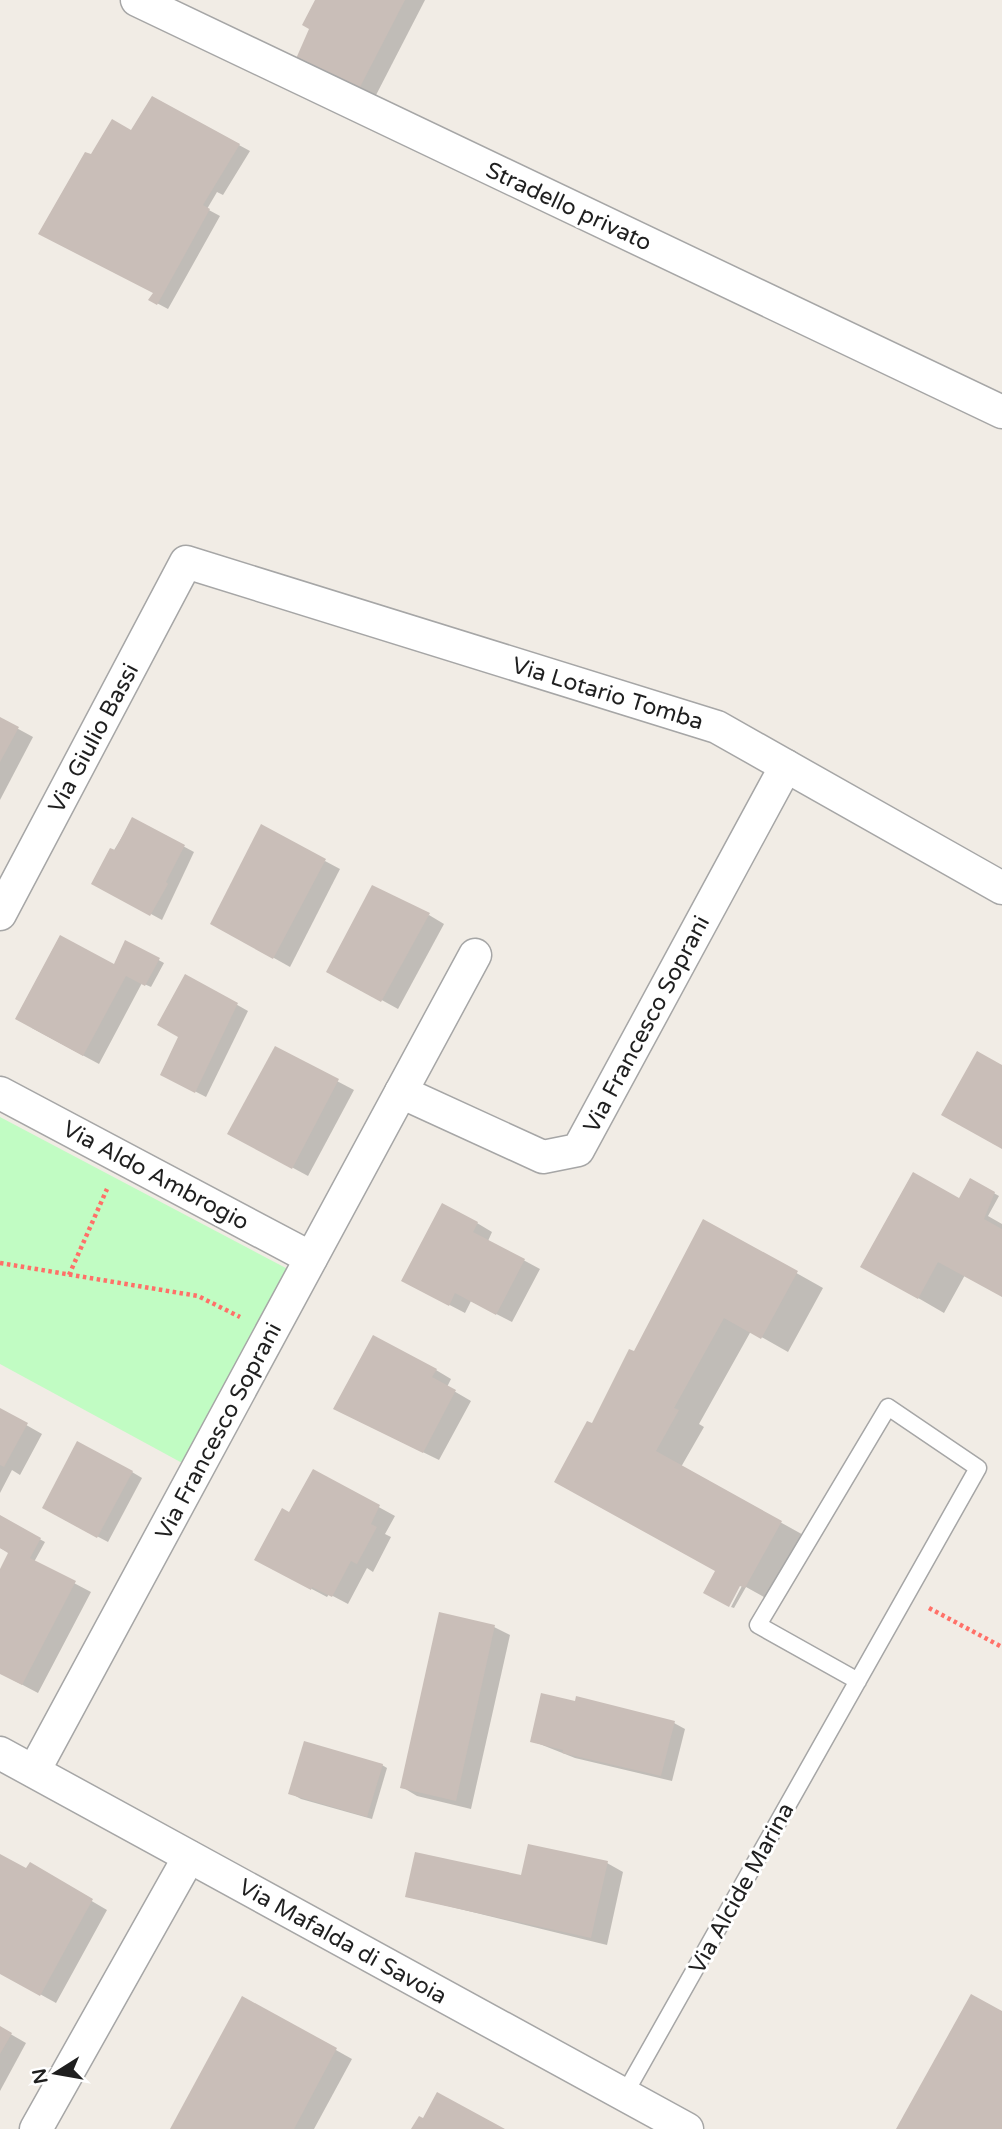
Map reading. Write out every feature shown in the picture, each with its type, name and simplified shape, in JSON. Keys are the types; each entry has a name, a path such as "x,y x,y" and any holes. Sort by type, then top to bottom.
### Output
{"street":[{"name":"Stradello privato","path":"137,0 1002,412"},
{"name":"Via Lotario Tomba","path":"186,562 717,727 1002,888"},
{"name":"Via Giulio Bassi","path":"0,914 186,562"},
{"name":"Via Francesco Soprani","path":"401,1092 543,1157 578,1150 786,766"},
{"name":"Via Francesco Soprani","path":"34,1771 475,955"},
{"name":"Via Aldo Ambrogio","path":"0,1093 312,1258"},
{"name":"Via Mafalda di Savoia","path":"0,1753 687,2129"},
{"path":"36,2129 189,1857"}],"lane":[{"name":"Via Alcide Marina","path":"624,2095 858,1681 906,1596 978,1468 887,1407 758,1625 858,1681"}],"path":[{"path":"69,1275 110,1183"},
{"path":"0,1263 198,1296 242,1318"},
{"path":"906,1596 1002,1647"}],"green space":[{"path":"0,1117 301,1276 184,1464 0,1364"}],"building":[{"path":"315,0 405,0 358,91 295,61 309,29 302,25"},
{"path":"152,96 240,144 203,205 210,209 157,305 148,300 153,293 38,234 85,152 91,154 112,119 131,130"},
{"path":"0,717 19,727 0,762"},
{"path":"132,817 185,845 150,916 91,884 110,848 115,850"},
{"path":"261,824 326,859 273,959 210,924"},
{"path":"372,885 430,913 381,1002 326,972"},
{"path":"60,935 114,964 125,940 160,958 145,986 126,976 83,1056 15,1019"},
{"path":"185,974 238,1003 195,1093 160,1075 178,1037 157,1025"},
{"path":"275,1046 339,1079 292,1169 227,1134"},
{"path":"977,1051 1002,1065 1002,1149 941,1115"},
{"path":"913,1172 959,1198 970,1178 995,1192 984,1219 1002,1229 1002,1297 938,1262 918,1299 860,1267"},
{"path":"442,1203 478,1222 473,1232 525,1259 496,1315 455,1293 449,1306 401,1281"},
{"path":"703,1219 798,1271 761,1339 724,1318 674,1408 679,1410 656,1451 782,1521 745,1588 740,1586 729,1607 703,1593 715,1571 554,1482 587,1421 592,1423 629,1349 634,1351"},
{"path":"373,1335 437,1369 432,1377 456,1390 423,1453 333,1409"},
{"path":"0,1408 28,1423 4,1467 0,1465"},
{"path":"77,1441 133,1471 97,1538 42,1508"},
{"path":"313,1469 380,1505 371,1524 377,1527 357,1564 351,1561 332,1597 312,1587 311,1590 254,1560 282,1508 289,1512"},
{"path":"0,1515 41,1538 30,1558 76,1581 22,1685 0,1674 0,1569 8,1553 0,1548"},
{"path":"439,1612 495,1625 456,1801 400,1788"},
{"path":"541,1693 575,1701 576,1696 675,1721 661,1776 562,1753 563,1750 530,1742"},
{"path":"304,1741 383,1764 367,1817 288,1794"},
{"path":"528,1844 608,1861 591,1938 405,1897 415,1852 521,1875"},
{"path":"0,1854 26,1868 30,1862 93,1899 40,1996 0,1974"},
{"path":"971,1994 1002,2011 1002,2129 896,2129"},
{"path":"242,1996 337,2048 294,2129 170,2129"},
{"path":"0,2026 12,2033 0,2054"},
{"path":"437,2092 505,2129 411,2129 419,2116 423,2118"}]}
